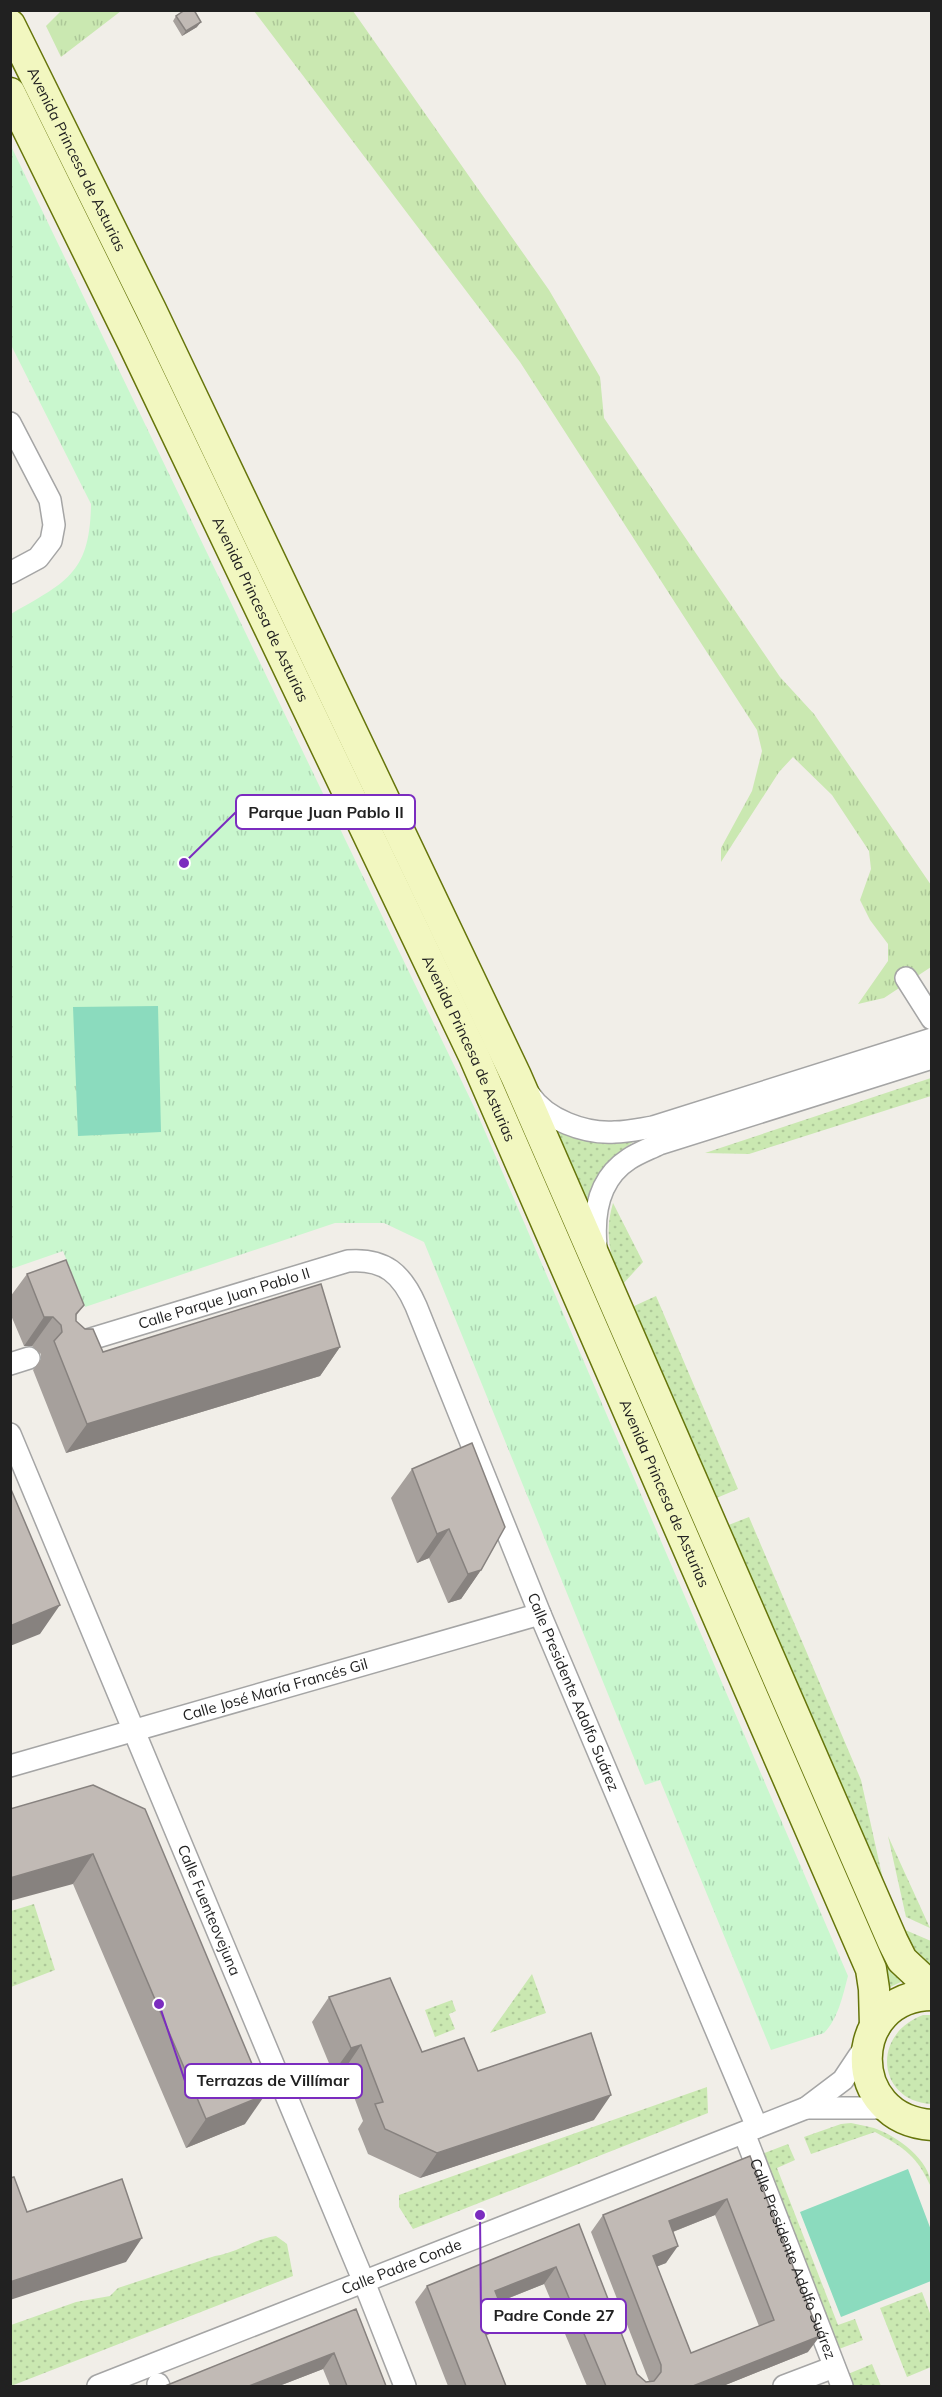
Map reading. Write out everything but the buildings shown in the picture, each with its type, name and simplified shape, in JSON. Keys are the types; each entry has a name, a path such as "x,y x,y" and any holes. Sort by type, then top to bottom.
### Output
{"main road":[{"name":"Avenida Princesa de Asturias","path":"10,25 151,310 516,1076 684,1457 892,1942 902,1960 932,1988"},
{"name":"Avenida Princesa de Asturias","path":"10,93 132,341 474,1056 871,1969 871,2035 866,2067 872,2089 886,2108"},
{"path":"871,2035 887,2012 903,2001 921,1995 932,1995"},
{"path":"886,2108 927,2131"}],"street":[{"path":"10,423 50,500 54,525 51,541 38,558 10,573"},
{"path":"906,978 932,1019"},
{"path":"516,1076 533,1101 552,1115 571,1125 592,1131 615,1132 653,1127 932,1039"},
{"name":"Avenida Princesa de Asturias","path":"602,1273 594,1223 598,1199 612,1175 628,1160 659,1144 932,1058"},
{"name":"Calle Parque Juan Pablo II","path":"68,1346 348,1261 363,1260 382,1264"},
{"name":"Calle Presidente Adolfo Suárez","path":"382,1264 396,1274 408,1289 751,2130 838,2377"},
{"name":"Calle Fuenteovejuna","path":"10,1434 364,2282 405,2386"},
{"name":"Calle José María Francés Gil","path":"10,1766 540,1614"},
{"name":"Calle Padre Conde","path":"98,2386 806,2108 843,2080 871,2035"},
{"name":"Calle Padre Conde","path":"806,2108 886,2108"},
{"path":"784,2386 838,2377"}],"green space":[{"path":"62,10 121,11 61,57 46,26"},
{"path":"254,11 353,11 549,290 600,377 604,418 780,677 814,714 931,885 931,967 884,998 858,1004 888,961 888,944 870,920 860,900 871,869 869,851 832,795 793,757 779,772 721,862 721,848 752,791 762,751 757,730 520,362"},
{"path":"10,144 477,1113 848,1976 836,2014 824,2033 771,2050 660,1780 645,1785 424,1242 384,1223 335,1223 85,1307 63,1251 11,1269 11,614 60,584 80,561 90,528 91,504 11,345"},
{"path":"158,1006 161,1132 78,1136 73,1007"},
{"path":"931,1078 931,1096 749,1154 705,1153"},
{"path":"555,1126 607,1142 633,1142 604,1167 587,1201"},
{"path":"613,1203 643,1262 622,1285 614,1265 610,1245 609,1225"},
{"path":"656,1296 738,1489 714,1499 632,1307"},
{"path":"749,1517 861,1780 888,1902 726,1526"},
{"path":"888,1836 930,1928 906,1917"},
{"path":"34,1904 55,1970 11,1987 11,1911"},
{"path":"896,1926 931,1941 931,1969 916,1955"},
{"path":"878,1940 890,1967 901,1982 886,1989 872,1942"},
{"path":"532,1974 546,2013 490,2033"},
{"path":"452,2000 456,2011 449,2014 455,2029 435,2037 425,2010"},
{"path":"923,2015 931,2015 931,2104 913,2100 900,2092 891,2080 887,2066 888,2051 894,2037 906,2024"},
{"path":"707,2087 708,2113 413,2229 399,2207 399,2195"},
{"path":"851,2123 883,2132 912,2151 926,2168 931,2187 921,2168 909,2154 875,2132 811,2154 804,2137 841,2124"},
{"path":"788,2144 795,2160 777,2168 838,2325 855,2319 863,2340 839,2349 762,2154"},
{"path":"908,2169 931,2230 931,2281 841,2317 800,2212"},
{"path":"276,2236 287,2244 293,2276 11,2386 11,2325 76,2302 110,2296 118,2288"},
{"path":"922,2292 931,2316 931,2367 907,2377 880,2308"},
{"path":"872,2364 881,2386 853,2386 848,2374"}],"place":[{"name":"Parque Juan Pablo II","path":"184,863"},
{"name":"Terrazas de Villímar","path":"159,2004"},
{"name":"Padre Conde 27","path":"480,2215"}]}
